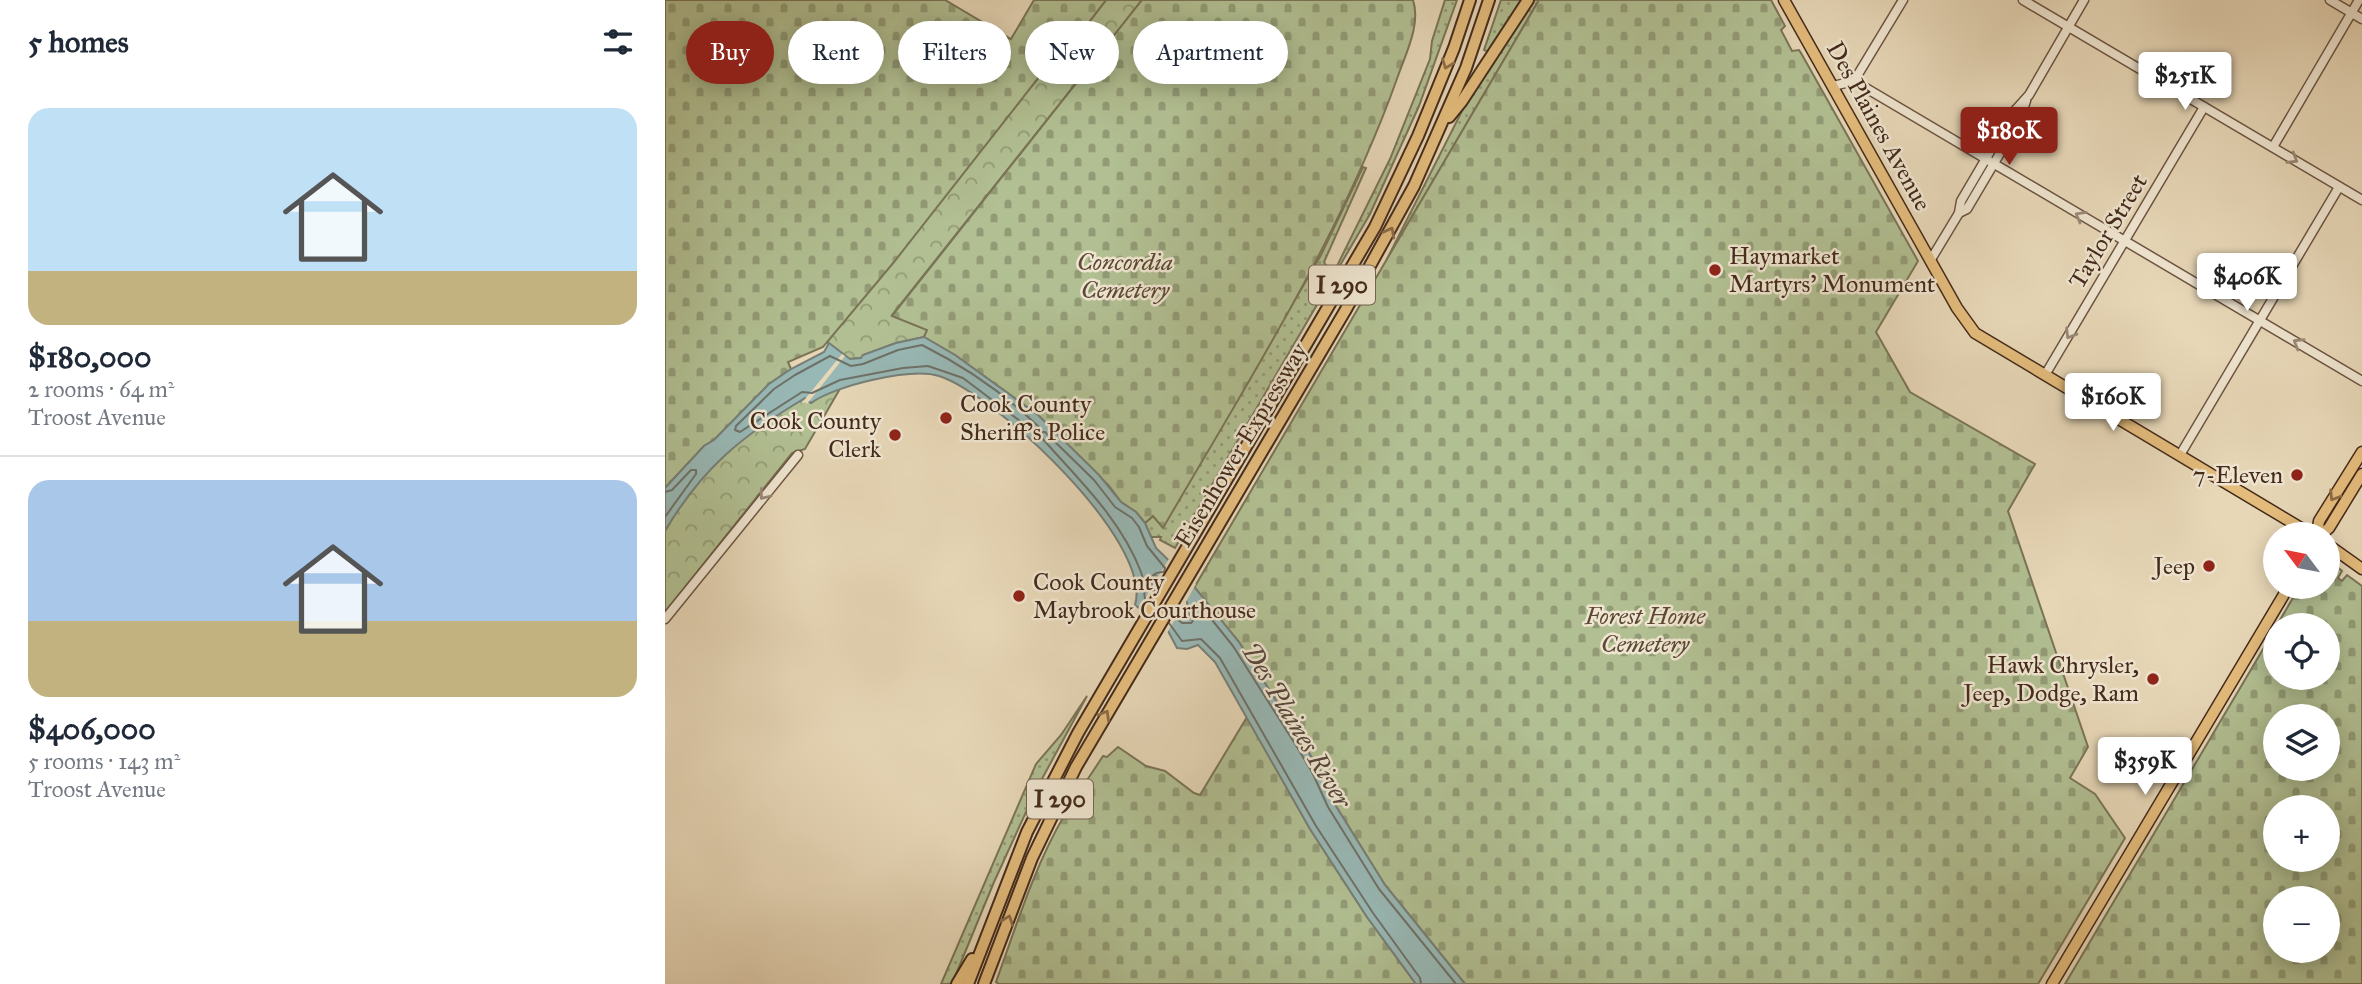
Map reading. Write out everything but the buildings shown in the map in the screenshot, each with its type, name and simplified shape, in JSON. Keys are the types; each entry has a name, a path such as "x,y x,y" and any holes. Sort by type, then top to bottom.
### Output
{"highway":[{"name":"Eisenhower Expressway","path":"968,984 1016,858 1077,733 1375,227 1418,136 1454,48 1470,0"},
{"name":"Eisenhower Expressway","path":"984,984 1016,898 1052,814 1088,746 1384,243 1414,186 1443,125 1489,0"},
{"path":"1443,125 1462,101 1528,0"},
{"path":"957,984 982,946"}],"main road":[{"name":"Des Plaines Avenue","path":"1784,0 1967,325 1975,333 2291,522"},
{"path":"2319,522 2362,452"},
{"path":"2333,522 2362,474"},
{"path":"2340,553 2362,569"},
{"path":"2052,984 2280,599"}],"street":[{"path":"1854,81 1903,0"},
{"path":"2023,0 2362,200"},
{"path":"1930,261 1959,213 1966,209 2011,115 2029,95 2084,0"},
{"path":"2330,0 2362,19"},
{"path":"2273,147 2359,0"},
{"path":"1833,86 1854,81 2362,381"},
{"name":"Taylor Street","path":"2045,375 2204,107"},
{"path":"2180,455 2339,187"},
{"path":"665,619 798,454"}],"green space":[{"path":"665,0 945,0 981,21 898,21 898,84 1011,84 1011,39 1034,0 1106,0 1090,21 1025,21 1025,84 1034,84 894,262 823,347 788,362 791,369 769,384 714,440 704,446 665,488"},
{"path":"1106,0 1142,0 1119,29 1119,21 1090,21"},
{"name":"Concordia Cemetery","path":"1142,0 1413,0 1415,9 1414,29 1408,48 1375,136 1349,194 1260,363 1163,528 1153,516 1145,523 1136,512 1121,502 1109,486 1038,415 955,355 924,337 927,330 892,316 1076,84 1119,84 1119,29"},
{"path":"1445,0 1457,0 1419,106 1370,214 1175,548 1160,540 1161,537 1151,537 1145,523 1153,516 1163,527 1321,255 1363,167 1366,168 1324,262 1332,276 1390,159 1430,59 1432,41"},
{"path":"1501,0 1523,0 1489,52 1484,50"},
{"path":"1531,0 1539,0 1386,261 1464,107"},
{"name":"Forest Home Cemetery","path":"1539,0 1771,0 1785,26 1781,30 1792,51 1799,50 1801,53 1918,261 1876,332 1910,392 2035,464 2008,511 2088,747 2070,778 2095,794 2125,838 2038,984 1465,984 1385,885 1334,803 1319,769 1239,642 1194,588"},
{"path":"1033,84 1075,84 892,315 928,330 924,337 896,343 861,358 849,359 827,342"},
{"path":"841,387 805,449 792,453 665,612 665,531 705,474 737,443 766,421 805,398 811,403"},
{"path":"2347,575 2362,586 2362,984 2065,984 2263,649 2263,690 2340,690 2340,613 2284,613 2292,599 2340,599 2340,580 2342,581"},
{"path":"1087,696 1037,788 952,984 941,984 1036,764 1061,735"},
{"path":"1247,717 1310,829 1367,917 1416,984 996,982 1026,897 1053,836 1103,756 1107,757 1118,747 1146,766 1165,771 1200,795"}],"water":[{"path":"924,337 955,355 1038,415 1099,475 1121,502 1136,512 1145,523 1156,548 1188,579 1239,642 1319,769 1334,803 1385,885 1465,984 1416,984 1367,917 1310,829 1215,662 1198,645 1187,649 1177,648 1168,631 1135,605 1134,578 1120,545 1096,510 1031,440 964,388 939,376 910,374 854,385 811,403 805,398 743,440 709,471 665,531 665,488 704,446 714,440 769,384 824,352 829,343 850,359 861,358 896,343","holes":["1155,575 1187,602 1189,617 1177,611 1154,578"]}],"pier":[{"path":"842,354 845,356 807,404 801,404"},
{"path":"1170,557 1196,584 1183,607 1183,603 1162,585 1171,600 1181,609 1167,633 1139,608"}],"place":[{"name":"Haymarket Martyrs' Monument","path":"1715,270"},
{"name":"Cook County Sheriff's Police","path":"946,418"},
{"name":"Cook County Clerk","path":"895,435"},
{"name":"7-Eleven","path":"2297,475"},
{"name":"Jeep","path":"2209,566"},
{"name":"Cook County Maybrook Courthouse","path":"1019,596"},
{"name":"Hawk Chrysler, Jeep, Dodge, Ram","path":"2153,679"}],"water label":[{"name":"Des Plaines River","path":"1297,725"}]}
